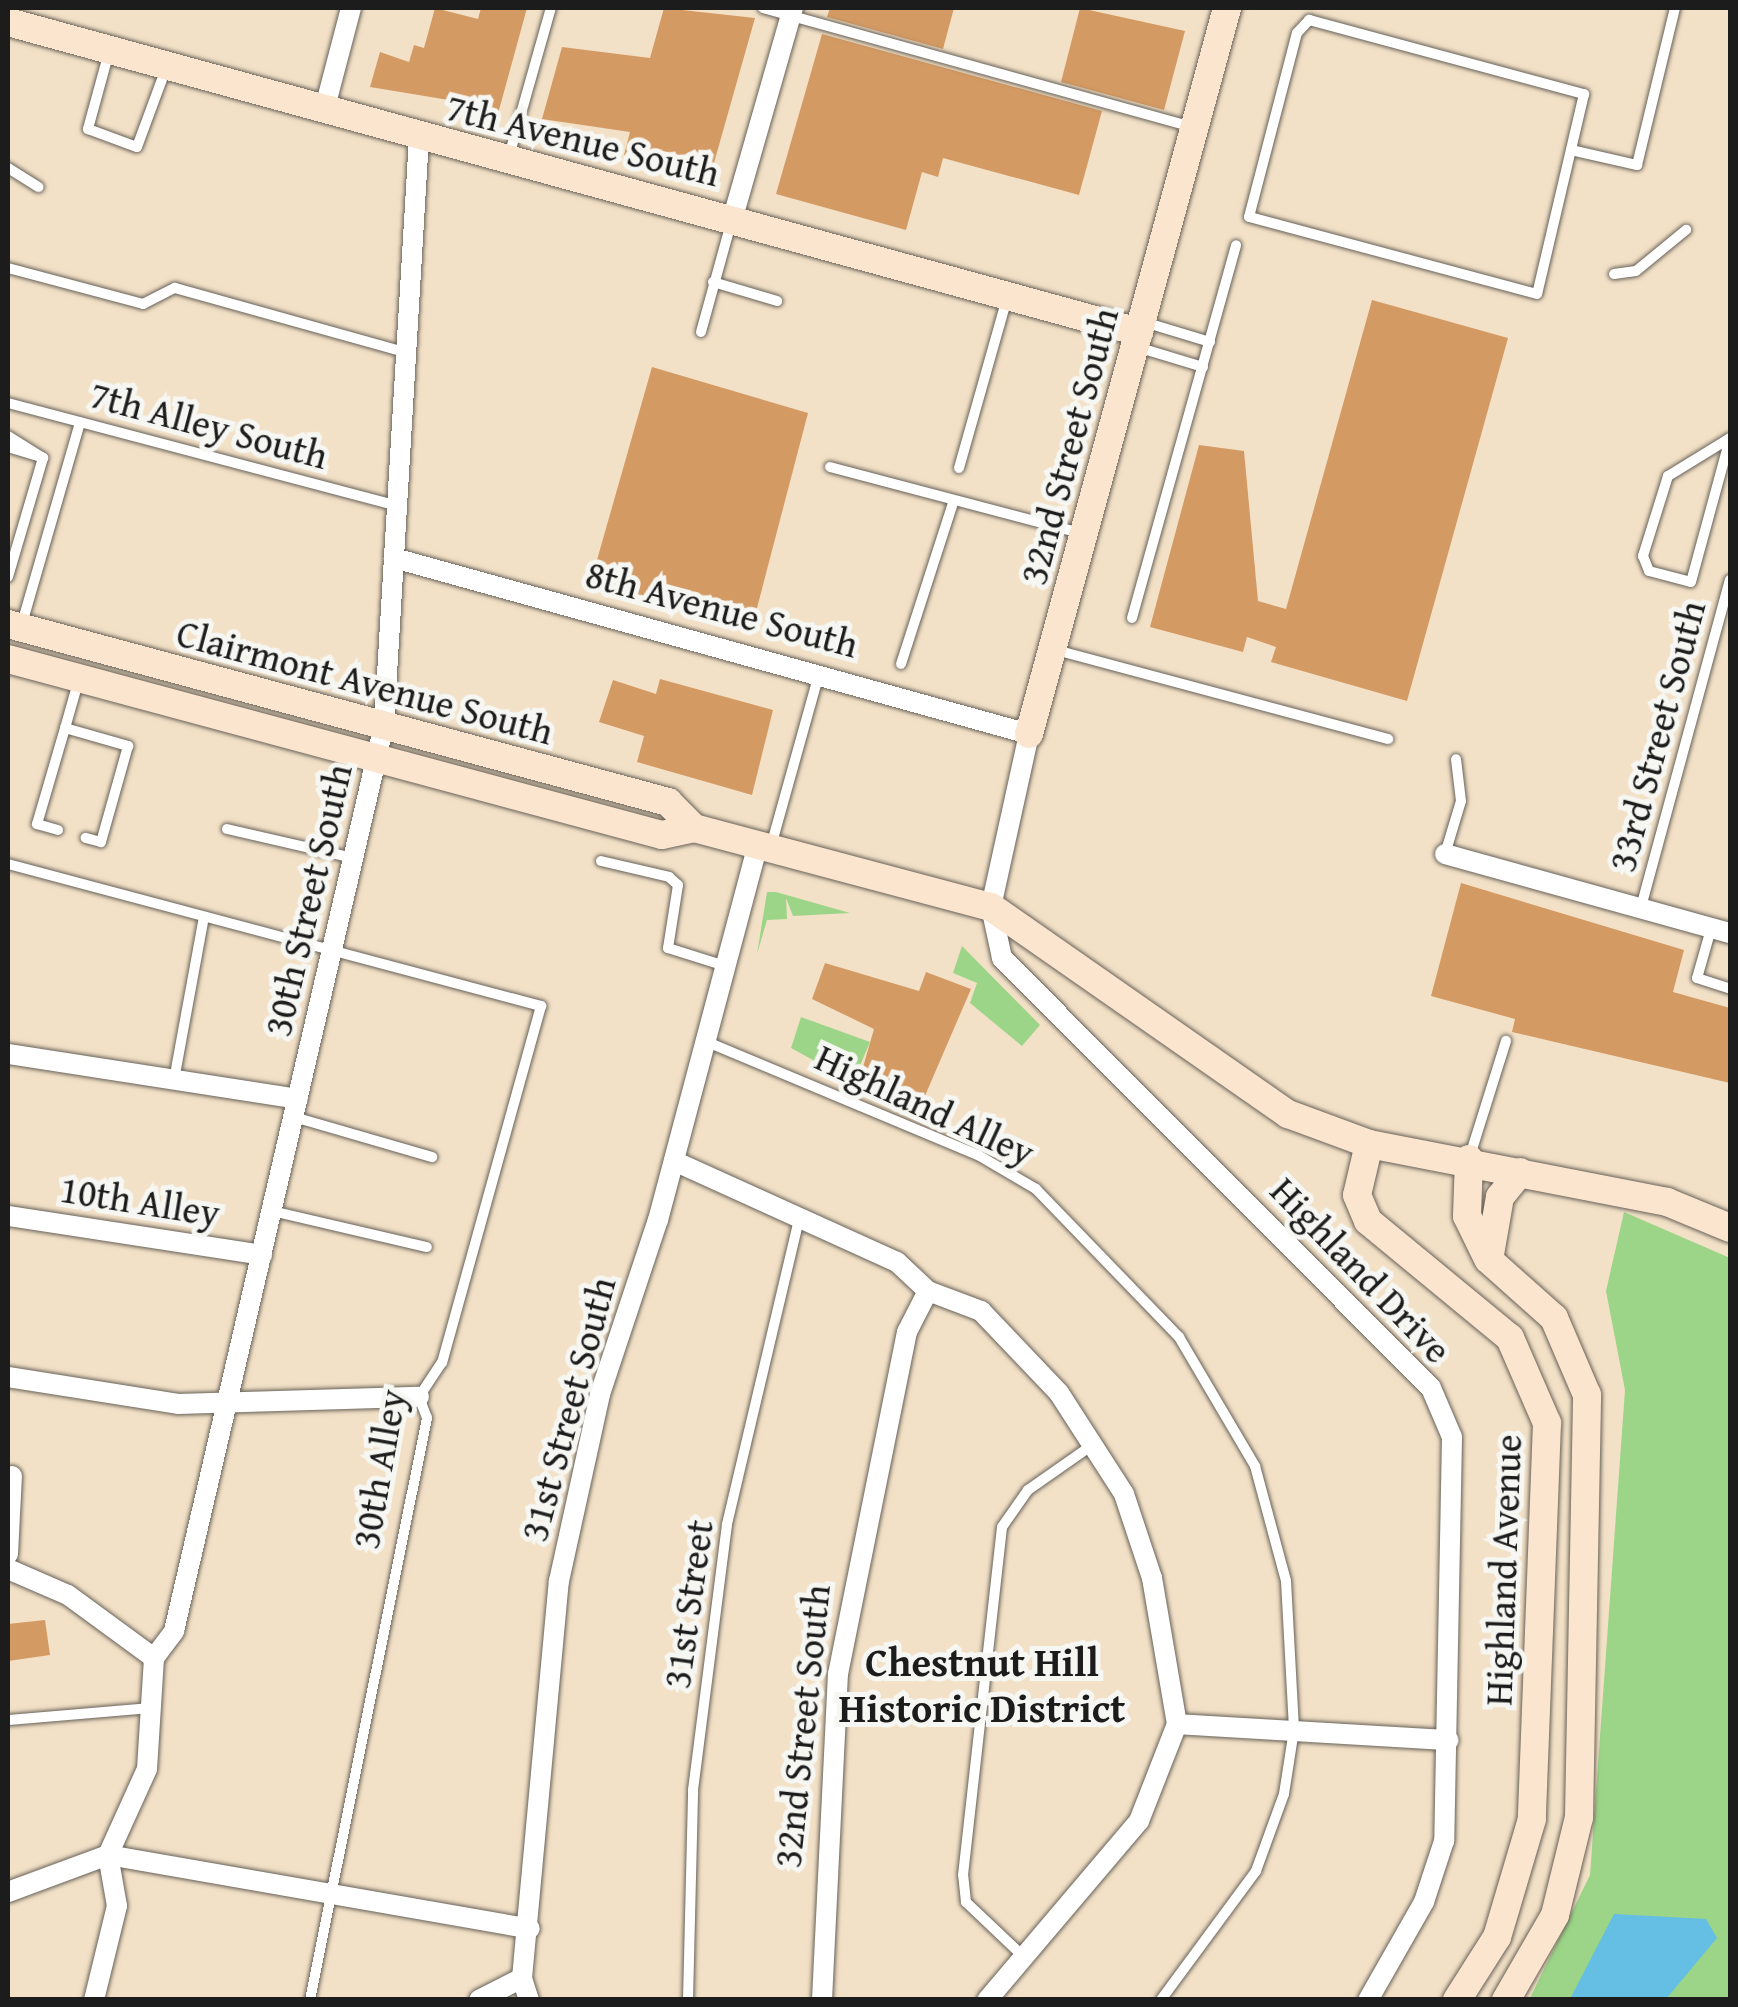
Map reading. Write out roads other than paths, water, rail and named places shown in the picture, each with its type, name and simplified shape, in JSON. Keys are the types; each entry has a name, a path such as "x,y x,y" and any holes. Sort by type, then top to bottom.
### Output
{"street":[{"path":"324,107 351,8"},
{"name":"32nd Street South","path":"990,908 1029,734 1227,8"},
{"path":"733,217 792,11"},
{"name":"7th Avenue South","path":"8,22 324,107 419,137 733,217 1139,333"},
{"name":"30th Street South","path":"154,1658 174,1631 384,725 400,351 419,137"},
{"name":"8th Avenue South","path":"394,558 820,672 1029,734"},
{"name":"Clairmont Avenue South","path":"14,626 668,802 694,828 763,850 990,908 1288,1114 1368,1144 1470,1160 1666,1202 1730,1228"},
{"name":"Clairmont Avenue South","path":"9,666 79,678 662,834 694,828"},
{"name":"31st Street South","path":"529,2000 522,1978 530,1928 559,1581 600,1394 674,1161 725,966 763,850"},
{"path":"1445,854 1721,931"},
{"name":"Highland Drive","path":"990,908 1002,958 1431,1388 1452,1438 1444,1842 1424,1902 1368,2000"},
{"path":"8,1054 174,1080 296,1108"},
{"name":"Highland Avenue","path":"1368,1144 1357,1195 1368,1220 1510,1338 1547,1423 1532,1819 1498,1937 1457,2000"},
{"name":"Highland Avenue","path":"1470,1160 1467,1216 1489,1260 1554,1318 1588,1396 1579,1818 1555,1915 1506,2000"},
{"path":"674,1161 798,1224 897,1262 928,1291 980,1311 1096,1443 1152,1578 1177,1724 1139,1820 1026,1959 987,2000"},
{"path":"1489,1260 1500,1197 1520,1172"},
{"name":"10th Alley","path":"8,1216 262,1255"},
{"name":"32nd Street South","path":"822,2000 838,1674 906,1332 928,1291"},
{"path":"8,1377 227,1404 419,1397"},
{"path":"8,1554 12,1476"},
{"path":"8,1569 68,1595 154,1658 157,1708 147,1769 108,1855 116,1906 94,2000"},
{"path":"1177,1724 1449,1740"},
{"path":"8,1892 108,1855 530,1928"},
{"path":"479,2000 522,1978"}],"lane":[{"path":"508,160 551,8"},
{"path":"763,8 792,11 1193,127"},
{"path":"1570,150 1638,165 1676,8"},
{"path":"1309,20 1584,94 1570,150 1537,294 1248,217 1297,33 1309,20"},
{"path":"110,50 88,129 136,147 168,65"},
{"path":"8,168 39,188"},
{"path":"700,332 733,217"},
{"path":"1614,274 1636,271 1686,230"},
{"path":"1132,618 1236,245"},
{"path":"8,268 143,304 175,288 400,351"},
{"path":"714,282 777,301"},
{"path":"958,468 1007,297"},
{"path":"1139,333 1210,342"},
{"path":"1139,333 1203,367"},
{"name":"7th Alley South","path":"8,403 395,505"},
{"path":"14,626 80,422"},
{"path":"8,436 43,458"},
{"path":"1730,438 1691,582 1649,571 1643,556 1668,476 1730,438"},
{"path":"8,447 43,458"},
{"path":"8,578 10,556 43,458"},
{"path":"830,467 1082,534"},
{"path":"901,664 954,500"},
{"name":"33rd Street South","path":"1641,908 1730,580"},
{"path":"1052,649 1388,739"},
{"path":"763,850 820,672"},
{"path":"58,830 37,824 79,678"},
{"path":"65,728 128,746 101,842 86,838"},
{"path":"1445,854 1461,801 1456,759"},
{"path":"227,829 354,858"},
{"path":"602,860 669,877 678,885 668,948 725,966"},
{"path":"8,864 333,951"},
{"path":"174,1080 204,916"},
{"path":"1721,931 1697,978 1730,989"},
{"name":"30th Alley","path":"310,2000 428,1418 419,1397 442,1362 541,1006 333,951"},
{"name":"Highland Alley","path":"704,1040 978,1155 1036,1189 1179,1338 1254,1466 1286,1581 1294,1730 1256,1871 1160,2000"},
{"path":"1470,1160 1506,1041"},
{"path":"296,1108 432,1157"},
{"path":"272,1211 427,1247"},
{"name":"31st Street","path":"688,2000 693,1790 727,1524 798,1224"},
{"path":"1026,1959 966,1902 963,1876 1002,1527 1028,1490 1096,1443"},
{"path":"8,1720 157,1708"}],"water":[{"path":"1614,1914 1706,1919 1717,1938 1666,1999 1570,1999"}],"district":[{"name":"Chestnut Hill Historic District","path":"982,1685"}]}
